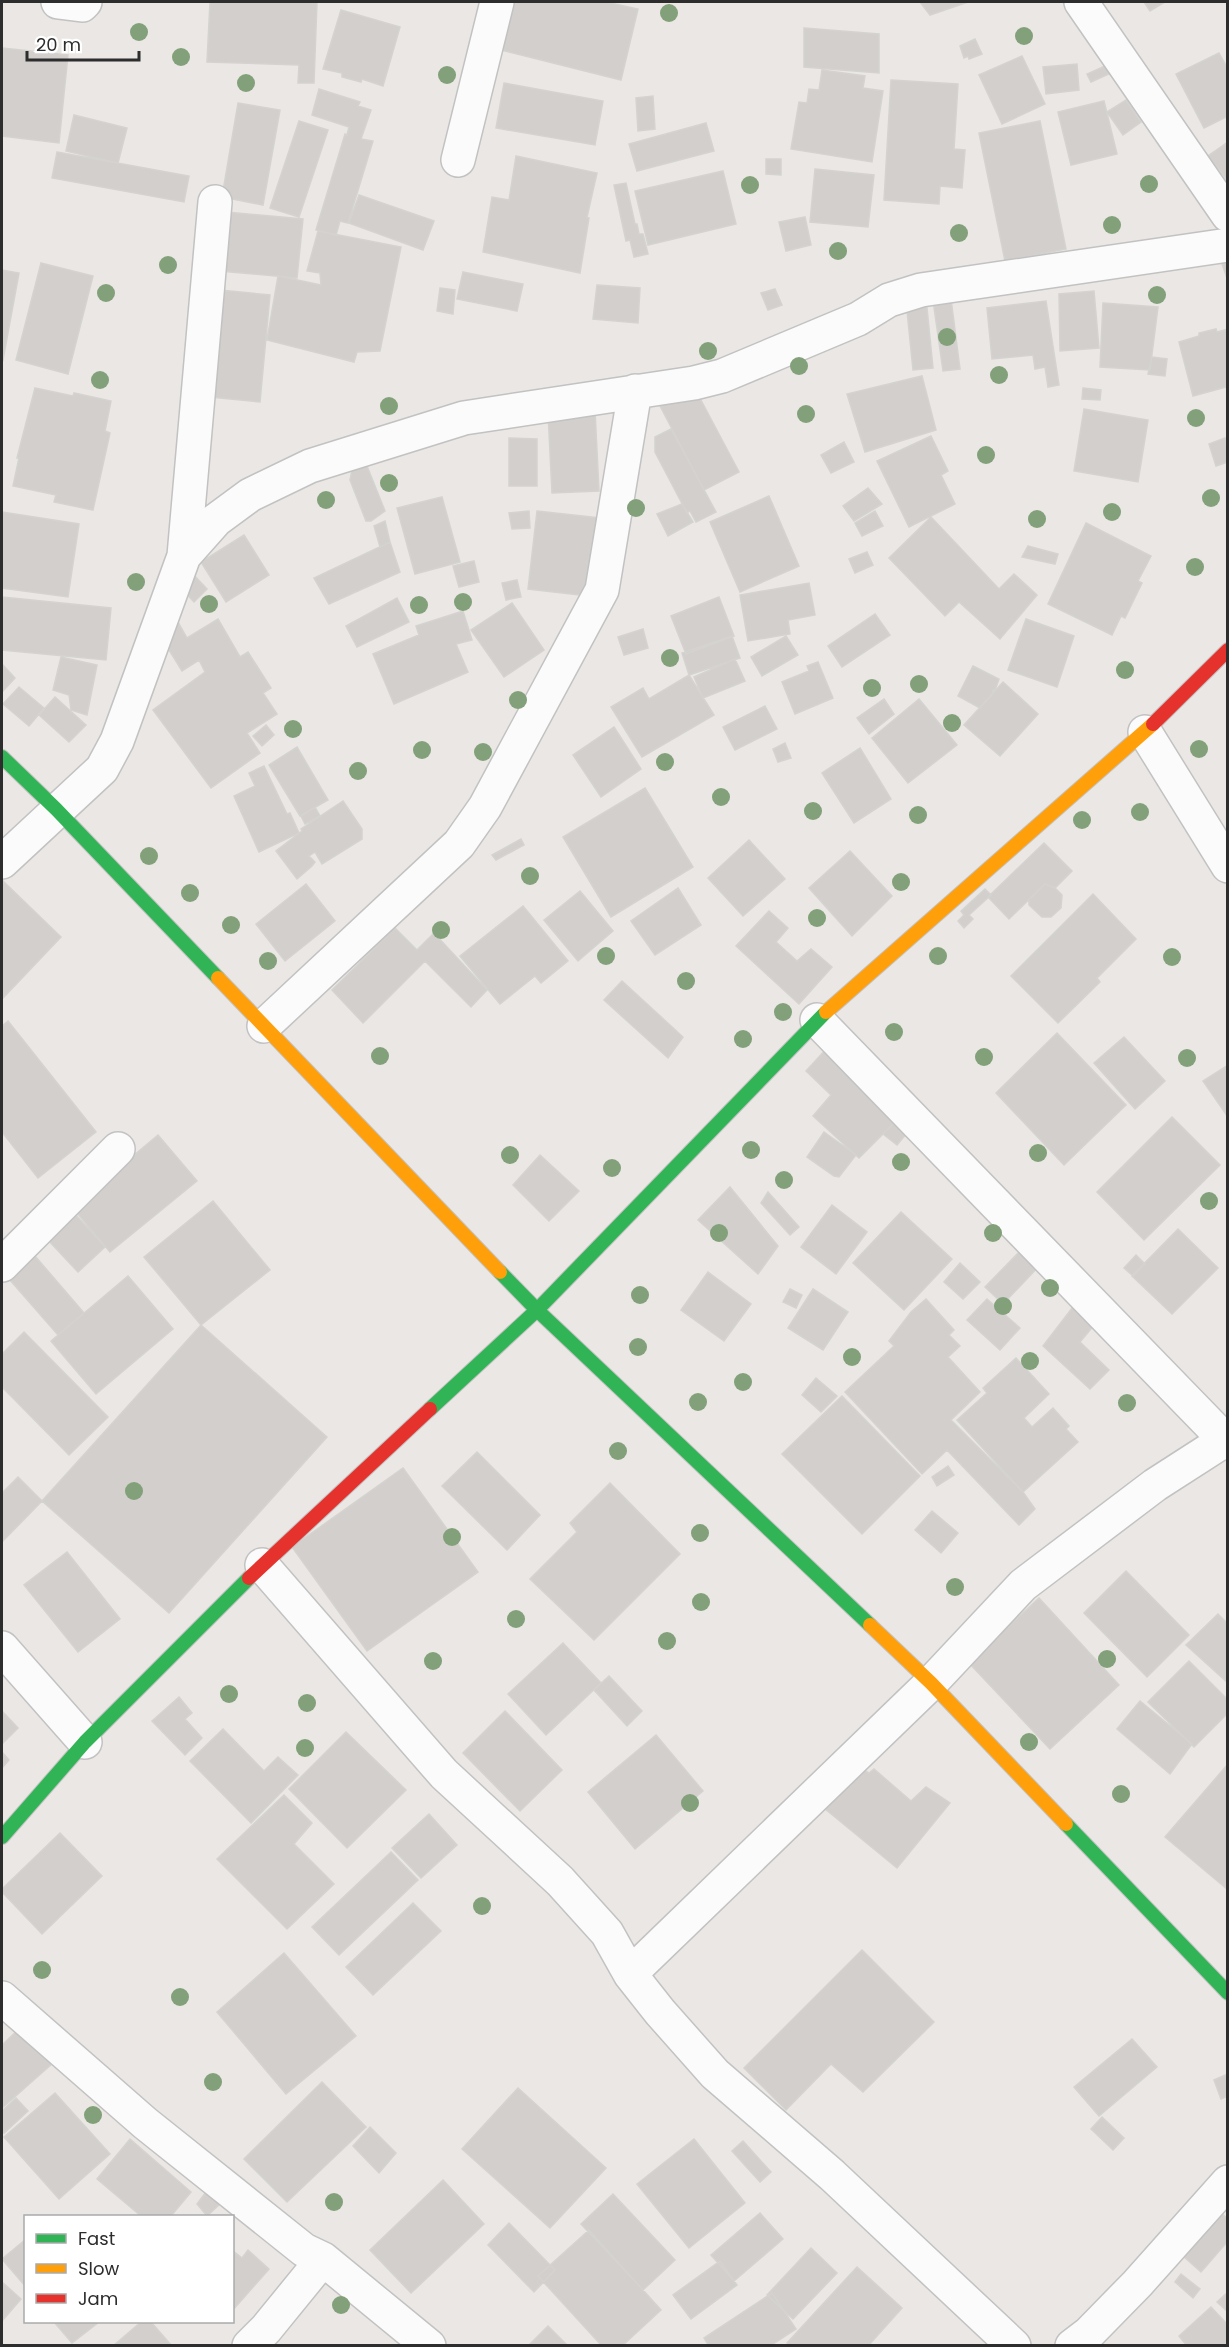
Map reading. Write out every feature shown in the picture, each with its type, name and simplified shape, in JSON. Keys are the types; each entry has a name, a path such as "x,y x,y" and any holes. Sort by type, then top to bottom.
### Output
{"street":[{"path":"58,2 82,5 85,2"},
{"path":"458,160 497,2"},
{"path":"1081,2 1227,215"},
{"path":"2,862 56,809 102,769 117,741 184,556 215,202"},
{"path":"184,556 216,520 250,495 310,466 464,417 722,376 858,318 889,300 921,290 1227,245"},
{"path":"264,1026 459,844 485,807 602,590 635,391"},
{"path":"2,1837 85,1742 262,1565 537,1310 817,1020 1144,732 1227,650"},
{"path":"1144,732 1227,866"},
{"path":"2,757 56,809 537,1310 931,1683 1227,1993"},
{"path":"630,1974 931,1683 1023,1585 1155,1485 1227,1440 817,1020"},
{"path":"2,1265 118,1149"},
{"path":"262,1565 444,1774 560,1881 607,1933 630,1974 715,2074 832,2175 1014,2346"},
{"path":"2,1648 85,1742"},
{"path":"2,1998 145,2123 304,2250 323,2259 429,2346"},
{"path":"1072,2346 1089,2333 1137,2284 1227,2182"},
{"path":"249,2346 266,2329 323,2259"}],"building":[{"path":"210,2 317,2 314,83 298,83 299,65 207,62"},
{"path":"504,2 606,2 638,9 621,80 493,48"},
{"path":"920,2 968,2 930,15"},
{"path":"1144,2 1165,2 1150,11"},
{"path":"341,10 400,27 383,86 362,79 361,82 342,77 342,73 323,69"},
{"path":"804,28 879,34 879,73 804,67"},
{"path":"975,39 982,54 969,59 968,56 964,58 960,46"},
{"path":"2,48 68,55 59,143 2,136"},
{"path":"1219,53 1228,69 1228,116 1204,128 1176,74"},
{"path":"1022,56 1045,104 1002,124 979,75"},
{"path":"1077,64 1079,90 1046,94 1043,67"},
{"path":"1105,66 1109,74 1091,82 1087,74"},
{"path":"822,70 865,76 863,88 883,91 872,162 791,149 799,102 807,103 809,89 819,90"},
{"path":"891,80 958,84 954,149 965,150 962,188 940,186 939,204 884,200"},
{"path":"504,83 603,101 595,145 496,128"},
{"path":"319,89 360,102 358,106 371,110 361,139 373,141 348,223 340,221 336,235 316,230 349,127 312,115"},
{"path":"653,96 655,129 638,131 636,98"},
{"path":"1126,100 1141,122 1123,135 1107,112"},
{"path":"1104,101 1117,154 1071,165 1058,112"},
{"path":"238,103 280,110 263,205 222,197"},
{"path":"74,115 127,128 118,163 66,151"},
{"path":"299,121 328,130 299,217 270,208"},
{"path":"1040,121 1066,249 1005,261 979,133"},
{"path":"706,123 714,151 637,171 629,144"},
{"path":"1228,142 1228,181 1208,156"},
{"path":"57,152 189,176 184,202 52,178"},
{"path":"516,156 597,173 587,217 589,218 580,273 483,252 492,197 509,200"},
{"path":"766,159 781,159 781,175 766,174"},
{"path":"815,169 874,175 868,227 810,222"},
{"path":"723,171 736,224 648,245 635,191"},
{"path":"626,183 635,224 637,224 639,234 643,234 648,254 634,257 630,240 626,241 614,185"},
{"path":"359,195 434,221 423,250 349,223"},
{"path":"226,212 303,219 297,278 220,271"},
{"path":"805,217 811,245 786,251 779,222"},
{"path":"318,231 401,247 380,351 357,352 354,362 267,340 278,276 321,285 320,273 307,271"},
{"path":"1228,262 1228,281 1222,264"},
{"path":"41,263 93,276 68,374 16,360"},
{"path":"2,270 19,273 3,360 2,359"},
{"path":"463,272 523,284 517,311 457,299"},
{"path":"949,283 960,369 943,371 931,286"},
{"path":"597,285 640,288 638,323 593,319"},
{"path":"440,288 455,290 453,314 437,311"},
{"path":"925,288 933,368 913,370 905,291"},
{"path":"775,289 782,305 768,310 761,293"},
{"path":"220,290 270,295 260,402 210,397"},
{"path":"1094,291 1099,348 1060,351 1059,294"},
{"path":"1046,301 1059,385 1048,387 1045,367 1035,369 1033,355 992,359 987,308"},
{"path":"1103,303 1158,307 1150,370 1100,367"},
{"path":"1216,329 1217,332 1228,329 1228,392 1226,387 1193,396 1179,342 1199,336 1199,333"},
{"path":"1152,357 1167,359 1165,376 1148,374"},
{"path":"922,376 936,430 865,452 847,394"},
{"path":"693,385 739,472 704,490 658,402"},
{"path":"35,388 111,401 105,431 110,433 93,510 54,502 56,495 13,486 19,458 17,458"},
{"path":"1083,388 1101,390 1100,400 1082,399"},
{"path":"1084,409 1148,420 1138,482 1074,471"},
{"path":"595,410 599,491 552,493 548,412"},
{"path":"671,429 716,512 696,522 690,511 687,513 655,452 655,437"},
{"path":"931,436 948,471 941,475 955,504 909,527 877,461"},
{"path":"509,438 537,439 537,486 509,486"},
{"path":"1225,438 1228,447 1228,462 1216,466 1209,444"},
{"path":"844,442 854,462 831,473 821,455"},
{"path":"367,466 385,511 371,521 366,521 350,480 352,470"},
{"path":"868,488 882,504 854,521 843,506"},
{"path":"769,496 799,566 740,592 710,522"},
{"path":"442,497 460,562 415,574 397,508"},
{"path":"682,504 693,522 668,536 657,514"},
{"path":"529,511 530,528 512,529 509,513"},
{"path":"537,511 600,518 588,596 528,589"},
{"path":"875,511 883,526 862,536 855,523"},
{"path":"2,512 79,524 68,597 2,588"},
{"path":"931,517 999,589 1014,574 1037,595 1000,639 959,602 945,616 889,558"},
{"path":"385,521 390,542 380,547 374,526"},
{"path":"1086,523 1151,556 1138,581 1142,583 1125,618 1121,616 1112,635 1048,604"},
{"path":"244,535 269,575 226,602 201,562"},
{"path":"390,542 400,572 329,604 314,578"},
{"path":"1028,546 1058,554 1055,564 1022,557"},
{"path":"867,552 873,565 855,573 849,559"},
{"path":"474,561 479,582 459,587 453,566"},
{"path":"191,572 207,589 194,602 178,585"},
{"path":"517,580 521,597 506,600 502,583"},
{"path":"809,583 815,615 788,620 790,634 748,641 740,595"},
{"path":"2,597 111,608 106,660 2,650"},
{"path":"719,597 734,636 686,654 671,616"},
{"path":"397,598 409,622 357,647 346,626"},
{"path":"512,603 544,650 504,677 471,630"},
{"path":"463,611 472,640 456,644 468,672 394,704 373,654 419,635 416,626"},
{"path":"875,614 890,635 842,667 828,646"},
{"path":"218,619 240,657 248,652 271,688 263,693 277,714 247,733 260,753 211,788 153,710 205,672 199,660 182,671 158,632 178,622 187,638"},
{"path":"1026,619 1074,636 1057,687 1008,670"},
{"path":"643,629 648,648 624,655 618,637"},
{"path":"732,636 740,658 689,675 682,653"},
{"path":"786,636 798,655 762,676 751,657"},
{"path":"61,657 97,665 87,715 71,710 69,695 53,690"},
{"path":"735,659 745,681 703,698 694,677"},
{"path":"818,662 833,698 795,714 782,682 809,671 807,666"},
{"path":"2,664 15,678 2,692"},
{"path":"973,666 999,679 992,695 980,708 958,696"},
{"path":"689,675 714,715 642,757 611,707 643,688 649,699"},
{"path":"1003,682 1038,714 1000,756 964,725"},
{"path":"19,687 44,708 29,726 3,704"},
{"path":"55,697 86,725 69,742 39,715"},
{"path":"884,699 894,714 869,734 857,718"},
{"path":"919,699 957,745 908,783 872,738"},
{"path":"765,706 777,729 735,750 723,727"},
{"path":"266,725 274,735 262,746 253,736"},
{"path":"614,727 641,769 601,797 573,755"},
{"path":"785,743 791,758 778,762 773,749"},
{"path":"297,747 328,800 300,816 269,765"},
{"path":"860,748 891,799 854,823 822,773"},
{"path":"264,766 287,814 290,813 299,833 259,852 234,796 255,786 249,773"},
{"path":"645,788 693,867 611,917 563,837"},
{"path":"343,801 362,829 362,839 322,864 315,852 309,856 315,862 297,879 276,851 302,831 301,829"},
{"path":"315,807 320,816 305,824 301,816"},
{"path":"521,839 524,845 496,860 492,855"},
{"path":"749,840 785,879 743,916 708,878"},
{"path":"1044,843 1072,871 1055,888 1045,884 1009,919 988,897"},
{"path":"850,851 892,896 852,936 809,888"},
{"path":"2,880 61,937 2,999"},
{"path":"306,884 335,921 285,961 256,924"},
{"path":"1045,884 1055,888 1062,895 1061,908 1051,917 1042,917 1029,905 1029,899"},
{"path":"678,888 701,925 655,955 631,921"},
{"path":"985,889 991,895 969,915 973,919 964,928 958,921 964,915 961,911"},
{"path":"580,891 613,931 578,961 544,920"},
{"path":"1093,894 1136,939 1097,978 1100,982 1058,1023 1011,976"},
{"path":"523,906 568,961 541,983 535,976 500,1004 460,956"},
{"path":"769,911 788,928 776,942 797,961 811,949 832,967 799,1004 736,946"},
{"path":"395,928 417,950 434,933 487,990 471,1007 425,961 363,1023 332,990"},
{"path":"622,981 683,1037 668,1058 604,1000"},
{"path":"8,1021 96,1132 38,1178 2,1132 2,1026"},
{"path":"1057,1033 1126,1105 1064,1165 996,1093"},
{"path":"1124,1037 1165,1081 1135,1109 1094,1063"},
{"path":"828,1047 902,1115 859,1158 813,1116 831,1095 806,1071"},
{"path":"1228,1065 1228,1117 1203,1081"},
{"path":"900,1117 912,1127 897,1145 883,1134"},
{"path":"1172,1117 1220,1165 1144,1240 1097,1192"},
{"path":"824,1132 856,1155 839,1177 834,1176 807,1157"},
{"path":"158,1135 197,1181 110,1252 72,1207"},
{"path":"540,1155 579,1191 549,1221 513,1185"},
{"path":"730,1187 778,1246 758,1274 698,1220"},
{"path":"768,1192 799,1227 790,1235 761,1203"},
{"path":"213,1201 270,1270 201,1325 144,1257"},
{"path":"832,1205 867,1232 836,1274 801,1247"},
{"path":"901,1212 952,1259 904,1310 853,1263"},
{"path":"75,1214 105,1247 78,1272 48,1240"},
{"path":"1178,1229 1218,1268 1172,1314 1132,1276"},
{"path":"1025,1246 1042,1263 1003,1304 985,1287"},
{"path":"29,1249 84,1313 58,1335 3,1272"},
{"path":"1136,1255 1145,1264 1133,1276 1124,1268"},
{"path":"960,1263 980,1282 963,1299 944,1282"},
{"path":"708,1272 751,1304 724,1341 681,1310"},
{"path":"128,1276 173,1329 96,1394 51,1341"},
{"path":"790,1289 802,1295 796,1308 783,1302"},
{"path":"813,1289 848,1312 823,1350 788,1328"},
{"path":"926,1299 954,1330 949,1335 960,1346 948,1357 980,1392 951,1420 1023,1492 1035,1509 1019,1525 947,1450 922,1474 845,1392 894,1346 889,1341 911,1312"},
{"path":"987,1299 1020,1328 1000,1350 967,1320"},
{"path":"1079,1299 1100,1318 1080,1342 1109,1370 1090,1389 1043,1346"},
{"path":"201,1325 327,1437 169,1613 42,1501"},
{"path":"24,1332 108,1417 69,1455 2,1387 2,1354"},
{"path":"1016,1358 1049,1394 1024,1418 1032,1427 1053,1408 1069,1426 1066,1429 1078,1442 1023,1492 957,1420 987,1393 983,1388"},
{"path":"816,1378 837,1396 821,1412 802,1395"},
{"path":"842,1396 920,1476 862,1534 782,1454"},
{"path":"477,1452 540,1515 507,1550 442,1486"},
{"path":"948,1466 954,1475 937,1486 932,1477"},
{"path":"403,1468 478,1572 367,1651 292,1547"},
{"path":"18,1477 42,1501 2,1542 2,1493"},
{"path":"610,1483 680,1554 594,1640 530,1579 577,1532 570,1523"},
{"path":"932,1511 958,1533 941,1553 915,1530"},
{"path":"67,1552 120,1619 78,1652 24,1585"},
{"path":"1126,1571 1189,1635 1147,1677 1084,1613"},
{"path":"1039,1598 1119,1685 1050,1749 969,1663"},
{"path":"1218,1614 1228,1624 1228,1683 1186,1645"},
{"path":"563,1643 601,1683 546,1735 508,1694"},
{"path":"1189,1661 1228,1700 1228,1713 1194,1747 1148,1702"},
{"path":"609,1676 642,1711 627,1726 594,1690"},
{"path":"179,1697 192,1713 185,1719 202,1738 185,1755 152,1721"},
{"path":"1140,1701 1192,1744 1170,1774 1117,1729"},
{"path":"2,1711 18,1728 2,1744"},
{"path":"505,1711 562,1770 520,1811 463,1753"},
{"path":"223,1729 264,1771 278,1757 298,1775 251,1823 190,1761"},
{"path":"346,1732 406,1790 347,1848 289,1789"},
{"path":"656,1735 703,1791 635,1849 588,1792"},
{"path":"2,1752 9,1760 2,1768"},
{"path":"853,1762 869,1773 874,1769 911,1801 926,1787 950,1803 897,1868 819,1804"},
{"path":"1228,1764 1228,1890 1165,1837"},
{"path":"284,1795 312,1823 294,1844 334,1884 287,1929 217,1859"},
{"path":"429,1814 457,1845 421,1878 392,1848"},
{"path":"60,1833 102,1876 42,1934 2,1892 2,1889"},
{"path":"391,1852 418,1880 339,1955 312,1927"},
{"path":"413,1903 441,1931 373,1995 346,1967"},
{"path":"862,1950 934,2022 863,2092 831,2064 786,2110 744,2068"},
{"path":"284,1953 356,2036 286,2094 217,2012"},
{"path":"21,2027 53,2063 2,2108 2,2045"},
{"path":"1132,2039 1157,2067 1099,2116 1074,2087"},
{"path":"1228,2074 1228,2096 1221,2099 1214,2080"},
{"path":"322,2082 366,2127 287,2202 244,2159"},
{"path":"518,2088 606,2168 550,2228 462,2149"},
{"path":"55,2093 110,2154 59,2199 4,2137"},
{"path":"16,2098 28,2111 4,2133 2,2111"},
{"path":"1102,2117 1124,2138 1113,2150 1091,2129"},
{"path":"370,2127 396,2153 379,2173 353,2146"},
{"path":"130,2139 191,2192 172,2215 140,2215 97,2179"},
{"path":"694,2139 745,2203 689,2248 637,2184"},
{"path":"743,2141 771,2172 760,2182 732,2151"},
{"path":"443,2180 484,2224 411,2293 370,2250"},
{"path":"206,2192 219,2201 219,2205 208,2215 197,2204"},
{"path":"613,2194 675,2260 643,2290 581,2224"},
{"path":"1212,2205 1228,2219 1228,2241 1201,2272 1174,2248"},
{"path":"760,2213 783,2239 734,2281 711,2255"},
{"path":"509,2223 555,2270 534,2292 488,2245"},
{"path":"589,2230 661,2310 622,2346 602,2346 538,2276"},
{"path":"24,2241 24,2285 2,2259"},
{"path":"811,2248 837,2273 793,2319 767,2295"},
{"path":"248,2250 269,2269 234,2309 234,2252 242,2258"},
{"path":"720,2261 737,2285 691,2319 673,2295"},
{"path":"857,2267 902,2308 868,2346 790,2346 787,2343"},
{"path":"1181,2274 1200,2289 1193,2298 1175,2282"},
{"path":"2,2282 21,2299 2,2321"},
{"path":"1228,2292 1228,2312 1217,2302"},
{"path":"772,2293 796,2329 770,2346 709,2346 704,2338"},
{"path":"1211,2307 1228,2325 1228,2346 1187,2346 1179,2336"},
{"path":"55,2323 98,2323 72,2343"},
{"path":"140,2323 152,2323 172,2346 113,2346"},
{"path":"548,2326 568,2346 528,2346"}],"traffic: fast":[{"path":"2,757 56,809 218,978"},
{"path":"430,1409 537,1310 826,1012"},
{"path":"500,1272 537,1310 870,1625"},
{"path":"2,1837 85,1742 249,1578"},
{"path":"1066,1824 1228,1993"}],"traffic: slow":[{"path":"826,1012 1153,724"},
{"path":"218,978 500,1272"},
{"path":"870,1625 931,1683 1066,1824"}],"traffic: jam":[{"path":"1153,724 1228,650"},
{"path":"249,1578 430,1409"}]}
